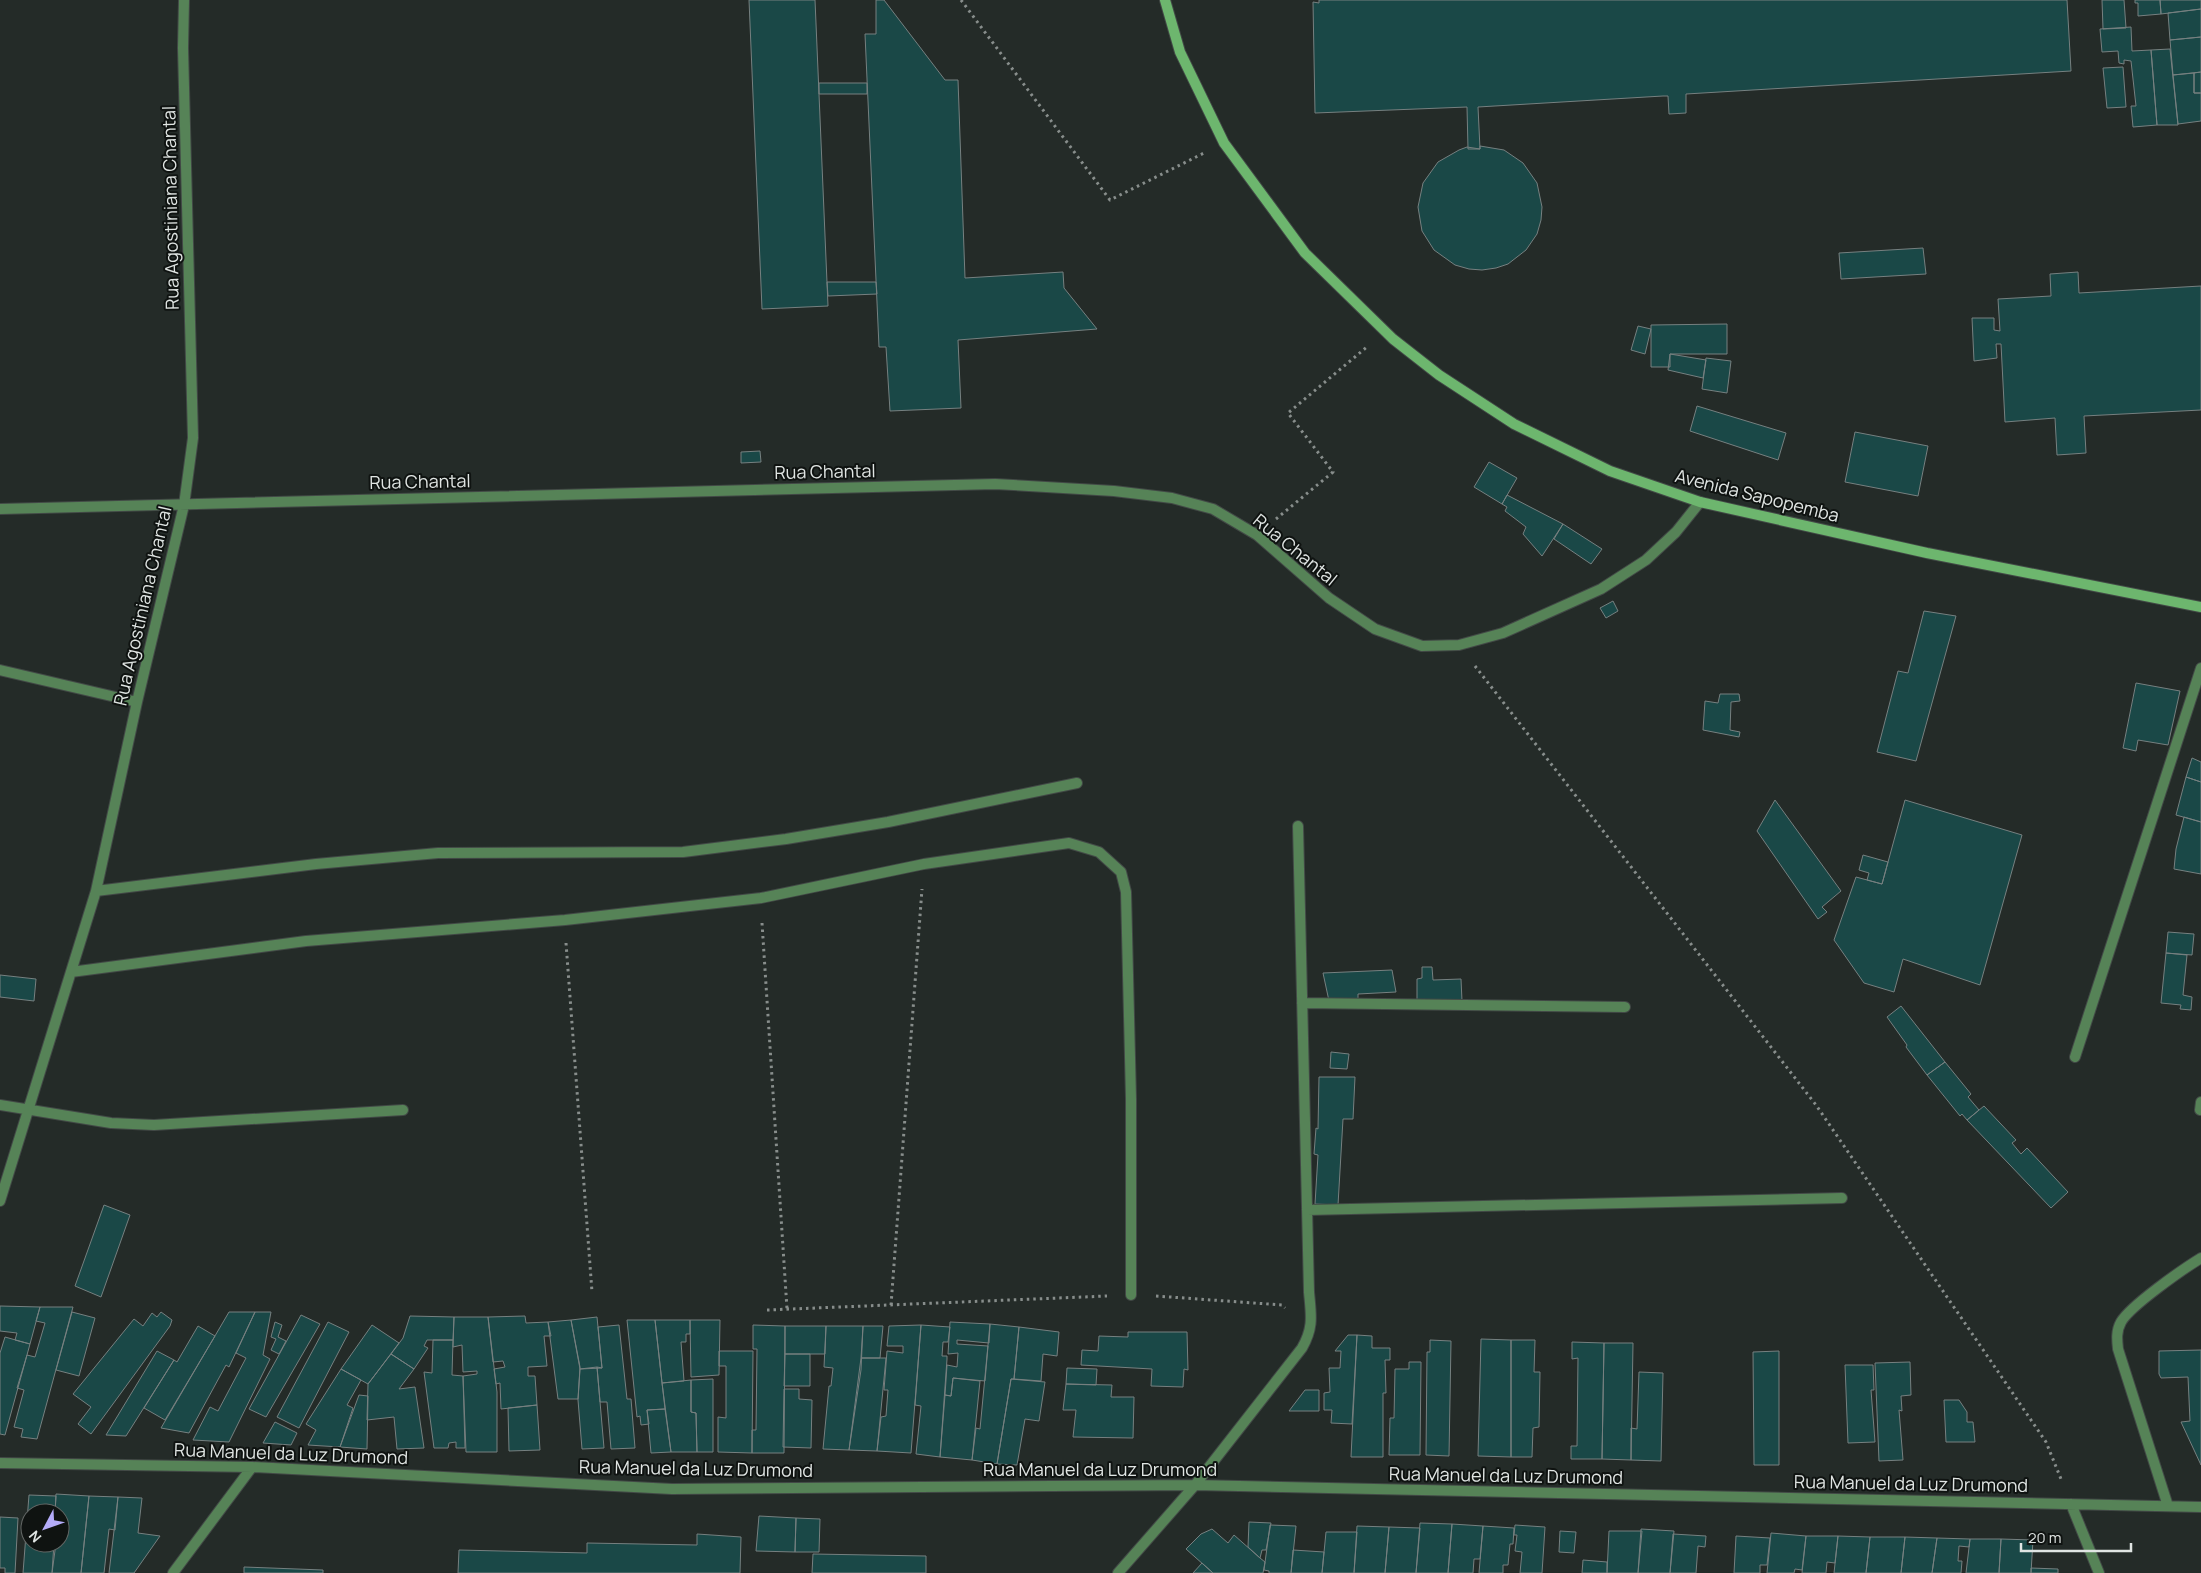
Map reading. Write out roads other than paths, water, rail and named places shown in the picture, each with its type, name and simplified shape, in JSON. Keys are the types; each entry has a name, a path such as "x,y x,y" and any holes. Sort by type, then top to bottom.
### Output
{"main road":[{"name":"Avenida Sapopemba","path":"1165,0 1180,52 1224,143 1305,253 1385,332 1439,375 1514,424 1610,472 1700,502 1927,553 2201,606"}],"street":[{"name":"Rua Agostiniana Chantal","path":"0,1201 96,891 137,702 184,505 193,438 183,48 184,0"},
{"name":"Rua Chantal","path":"0,510 995,484 1114,491 1172,498 1213,509 1257,535 1329,598 1375,629 1422,646 1460,645 1503,633 1601,588 1646,560 1676,532 1700,502"},
{"path":"2075,1057 2201,668"},
{"path":"0,670 137,702"},
{"path":"96,891 316,864 438,853 683,852 888,822 1077,783"},
{"path":"1118,1573 1195,1485 1302,1348 1310,1334 1298,826"},
{"path":"71,972 306,941 565,920 760,898 924,864 1069,843 1099,852 1121,872 1126,892 1131,1099 1131,1294"},
{"path":"1302,1003 1625,1007"},
{"path":"0,1105 112,1123 154,1124 404,1110"},
{"path":"1307,1210 1842,1198"},
{"path":"2168,1506 2118,1349 2117,1335 2121,1322 2131,1311 2185,1268 2201,1258"},
{"name":"Rua Manuel da Luz Drumond","path":"0,1463 252,1467 672,1488 1195,1485 2201,1507"},
{"path":"173,1573 252,1467"},
{"path":"2071,1504 2099,1573"}]}
